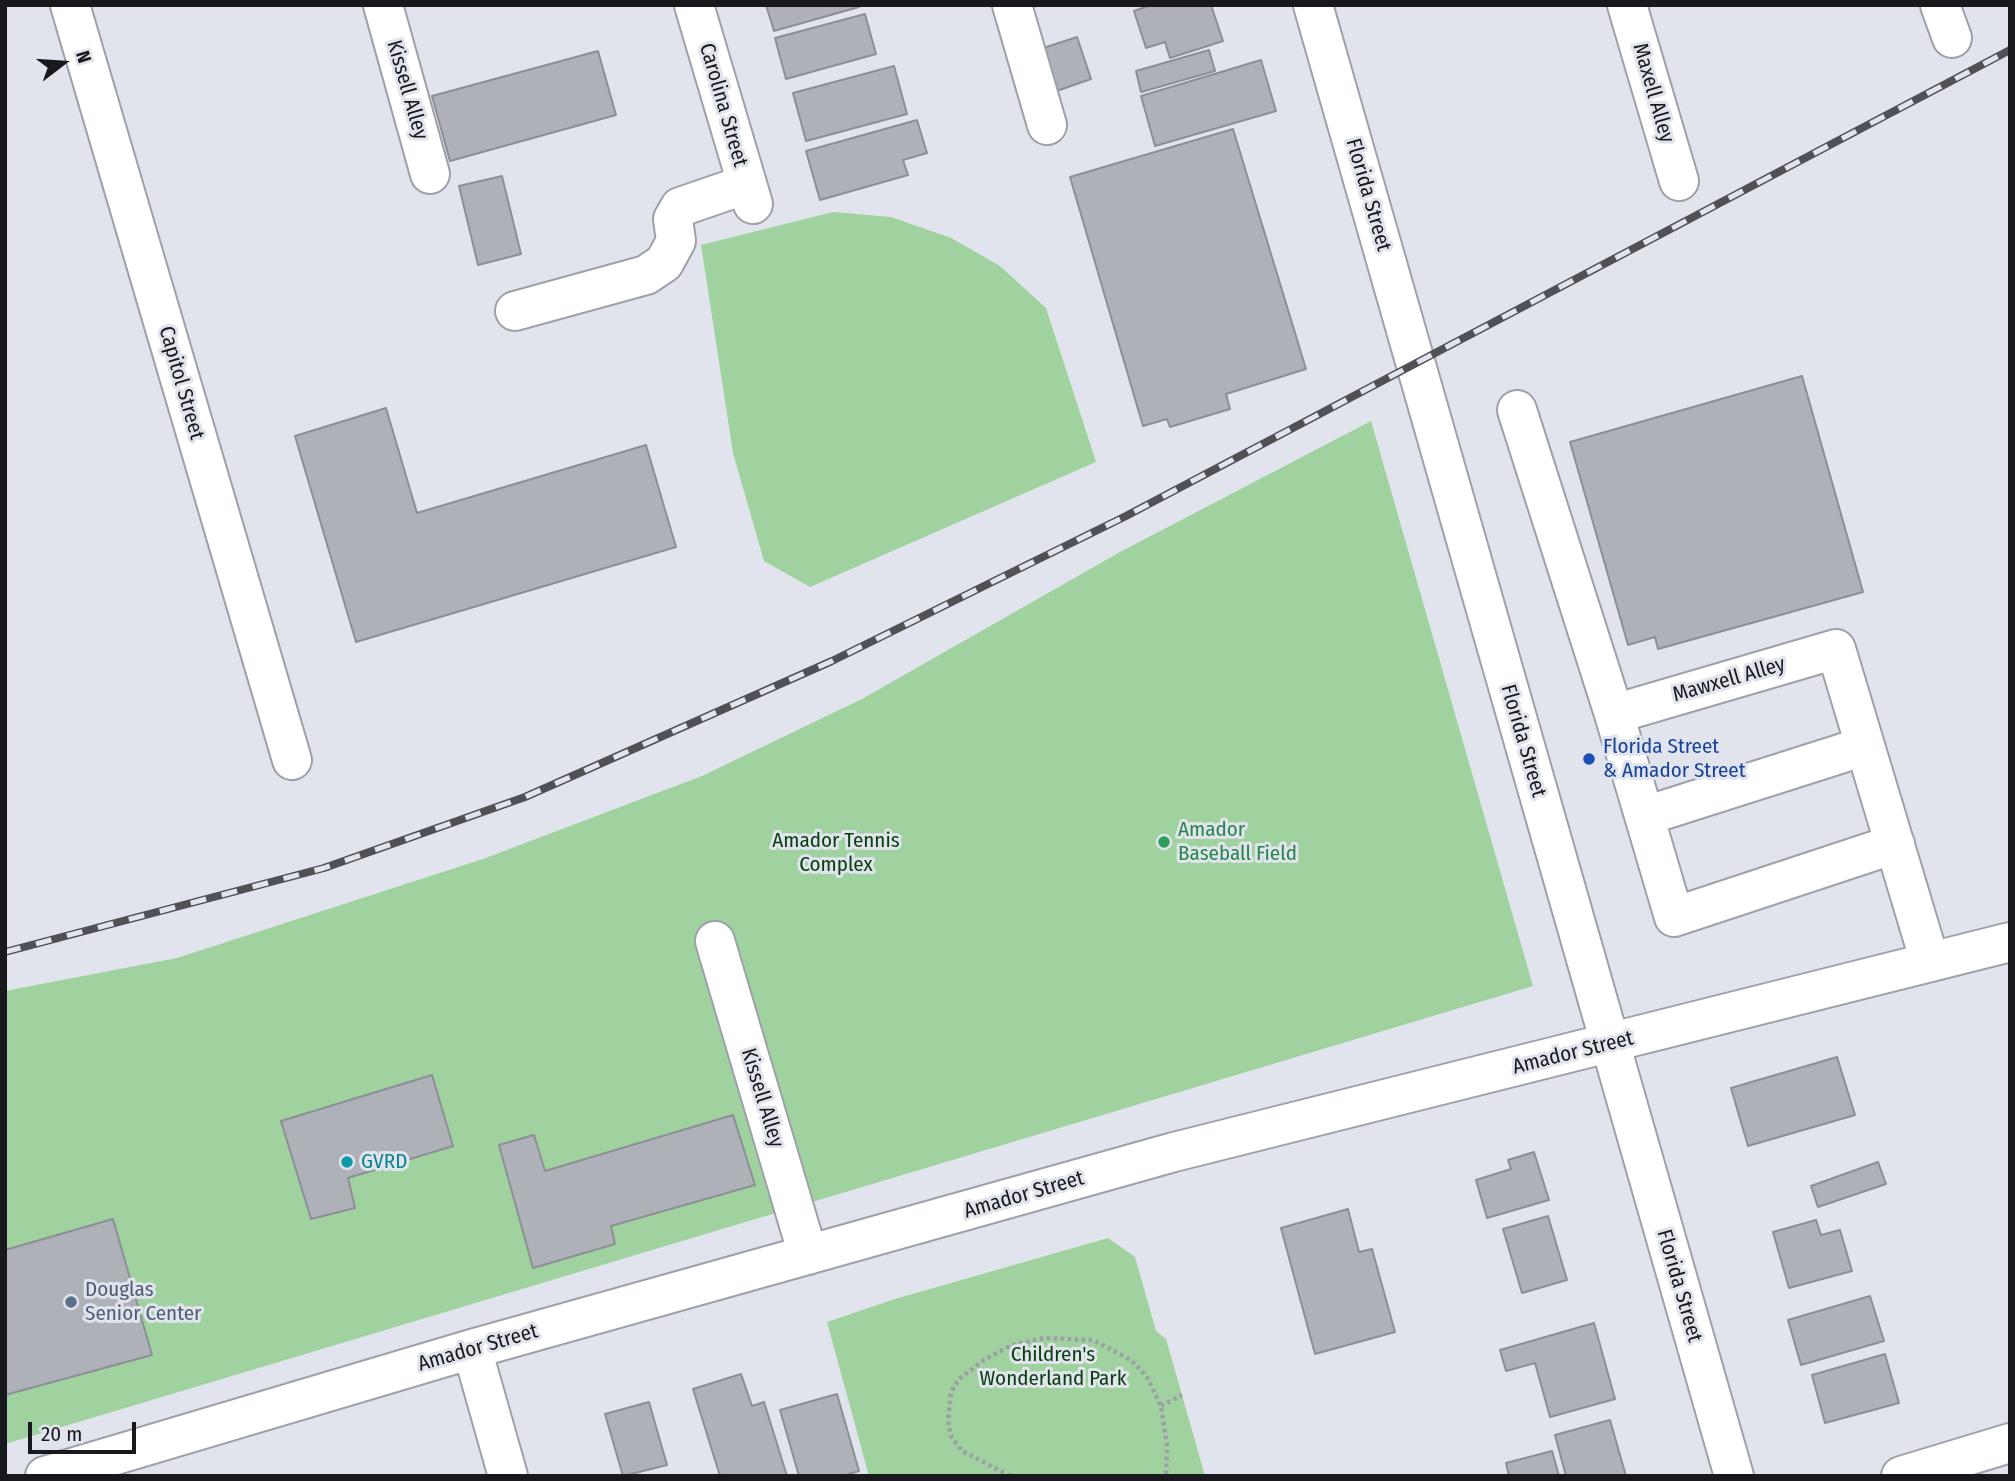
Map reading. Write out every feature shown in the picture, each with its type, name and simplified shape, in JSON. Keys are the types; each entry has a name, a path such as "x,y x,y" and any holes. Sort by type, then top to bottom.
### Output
{"street":[{"name":"Capitol Street","path":"70,5 292,760"},
{"name":"Kissell Alley","path":"383,5 430,174"},
{"name":"Carolina Street","path":"515,311 646,275 664,263 676,241 673,219 680,206 750,194 694,5"},
{"path":"1012,5 1046,125"},
{"name":"Florida Street","path":"1313,5 1734,1476"},
{"name":"Maxell Alley","path":"1627,5 1678,181"},
{"path":"1517,410 1614,714 1674,917 1895,844"},
{"name":"Mawxell Alley","path":"1614,714 1836,649 1930,962"},
{"path":"1645,816 1865,746"},
{"name":"Kissell Alley","path":"715,941 808,1255"},
{"name":"Amador Street","path":"45,1476 472,1349 1203,1144 2010,942"},
{"path":"472,1349 509,1476"},
{"path":"1901,1476 2010,1443"}],"path":[{"path":"1010,1476 962,1451 951,1436 948,1421 951,1392 959,1379 984,1360 1012,1345 1044,1338 1093,1340 1130,1360 1147,1377 1161,1406 1167,1446 1166,1476"},
{"path":"1161,1406 1182,1395"}],"green space":[{"path":"833,212 891,217 951,238 1000,266 1046,308 1096,462 810,587 764,561 733,453 701,245"},
{"name":"Amador Tennis Complex","path":"1371,421 1533,986 5,1444 5,991 177,958 483,859 702,776 862,699 1120,552"},
{"name":"Children's Wonderland Park","path":"1108,1238 1135,1257 1156,1331 1166,1339 1205,1476 869,1476 827,1322 895,1299"}],"building":[{"path":"766,5 859,5 859,7 774,31"},
{"path":"1151,5 1211,5 1223,41 1170,58 1165,42 1146,48 1134,11"},
{"path":"865,14 876,54 786,79 775,38"},
{"path":"1077,37 1091,79 1051,93 1037,50"},
{"path":"1209,50 1215,71 1141,92 1136,71"},
{"path":"598,51 616,115 450,161 432,96"},
{"path":"1261,60 1276,111 1155,146 1141,96"},
{"path":"894,66 907,114 806,141 793,93"},
{"path":"917,120 927,153 903,160 908,175 820,200 806,151"},
{"path":"1233,129 1306,369 1226,394 1230,409 1170,427 1167,419 1143,426 1070,177"},
{"path":"502,176 521,254 478,265 459,186"},
{"path":"1802,376 1863,592 1658,649 1655,637 1628,645 1570,442"},
{"path":"386,408 417,513 646,445 676,547 356,642 295,436"},
{"path":"1837,1057 1855,1115 1748,1146 1731,1088"},
{"name":"GVRD","path":"432,1075 453,1146 348,1178 355,1208 311,1219 281,1121"},
{"path":"733,1115 755,1185 611,1226 615,1244 533,1268 499,1145 534,1135 545,1171"},
{"path":"1534,1152 1549,1200 1487,1218 1476,1180 1511,1169 1508,1160"},
{"path":"1878,1162 1886,1184 1818,1207 1811,1186"},
{"path":"1348,1209 1359,1252 1372,1249 1395,1332 1315,1354 1281,1228"},
{"path":"1548,1216 1567,1280 1522,1293 1503,1229"},
{"name":"Douglas Senior Center","path":"113,1219 152,1355 5,1395 5,1250"},
{"path":"1816,1220 1821,1235 1840,1230 1852,1271 1789,1288 1773,1232"},
{"path":"1870,1296 1884,1341 1801,1365 1788,1320"},
{"path":"1594,1323 1615,1399 1550,1417 1535,1363 1506,1371 1500,1350"},
{"path":"1885,1354 1899,1403 1825,1423 1812,1375"},
{"path":"741,1374 752,1406 764,1402 787,1476 720,1476 693,1389"},
{"path":"837,1394 859,1471 842,1476 799,1476 780,1410"},
{"path":"649,1402 667,1465 623,1476 605,1414"},
{"path":"1610,1420 1626,1476 1566,1476 1555,1435"},
{"path":"1552,1451 1559,1476 1509,1476 1506,1463"}],"railway":[{"path":"5,952 324,868 525,797 832,661 1126,516 2010,50"}],"place":[{"name":"Florida Street & Amador Street","path":"1589,759"},
{"name":"Amador Baseball Field","path":"1164,842"},
{"name":"GVRD","path":"347,1162"},
{"name":"Douglas Senior Center","path":"71,1302"}]}
